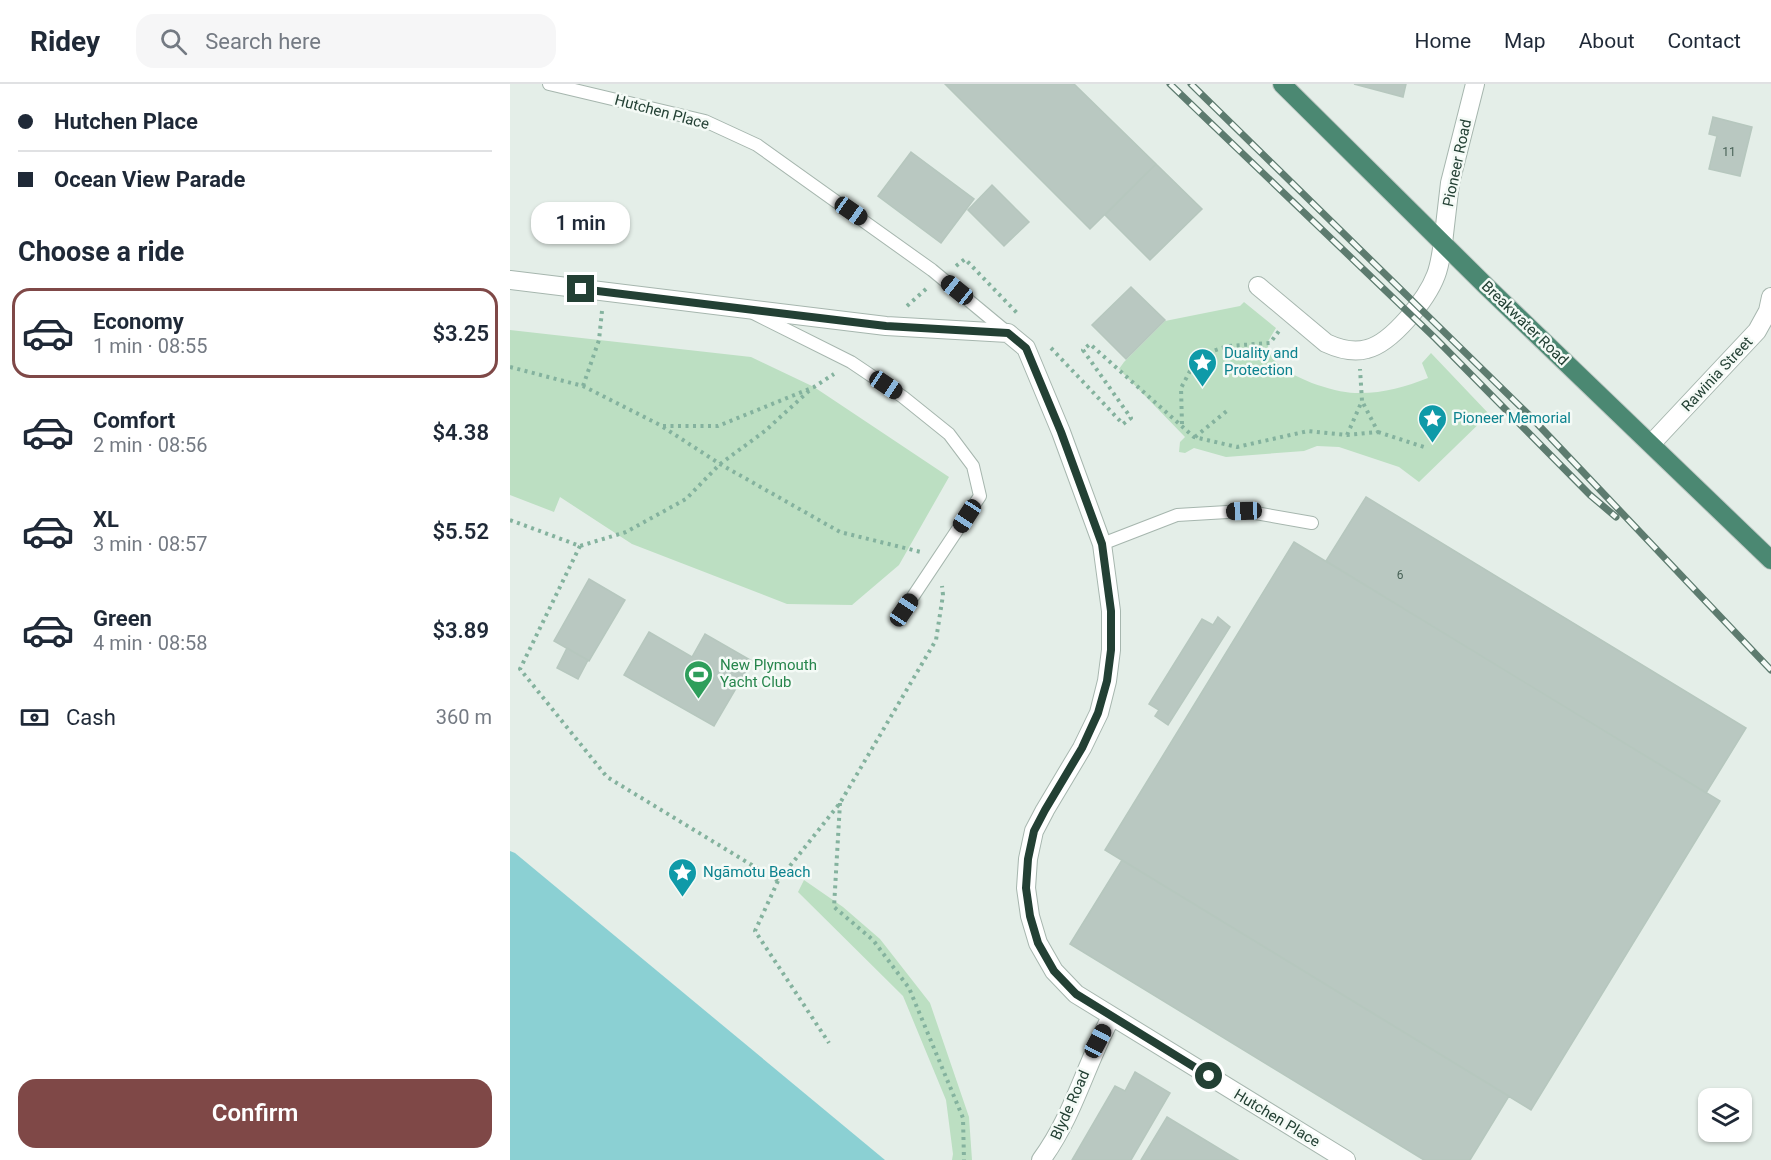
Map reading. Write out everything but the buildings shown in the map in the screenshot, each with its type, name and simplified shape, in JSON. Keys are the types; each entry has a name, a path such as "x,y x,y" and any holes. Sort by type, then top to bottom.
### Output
{"highway":[{"name":"Breakwater Road","path":"1282,84 1771,560"}],"street":[{"name":"Pioneer Road","path":"1360,350 1377,345 1399,328 1431,284 1439,264 1450,183 1475,84"},
{"path":"510,280 886,326 1008,333"},
{"path":"1258,286 1326,343 1338,348 1360,350"},
{"name":"Rawinia Street","path":"1651,444 1757,331 1768,311 1771,297"},
{"name":"Hutchen Place","path":"1008,333 1026,348 1061,432 1102,544 1111,611 1111,650 1107,681 1098,713 1086,739 1034,831 1028,859 1026,888 1030,916 1038,943 1054,971 1076,994 1346,1160"},
{"name":"Blyde Road","path":"1041,1160 1059,1133 1098,1041 1111,1017"}],"lane":[{"name":"Hutchen Place","path":"549,84 705,122 757,144 940,276 1008,333"},
{"path":"748,310 851,362 903,397 949,434 973,466 980,496 904,610"},
{"path":"1102,544 1177,515 1244,511 1312,523"}],"path":[{"path":"886,326 940,276 966,259 1021,316"},
{"path":"583,386 599,340 604,292"},
{"path":"1182,425 1181,388 1198,357 1228,346 1270,343 1292,315"},
{"path":"1044,341 1124,424 1131,418 1083,350 1090,344 1194,437 1237,447 1308,431 1347,435 1378,432 1424,447"},
{"path":"1360,350 1362,401 1378,432"},
{"path":"510,520 580,546 626,532 686,499 720,464 765,431 814,387 851,362"},
{"path":"510,367 583,386 662,426 720,464 840,532 940,556 943,595 936,640 840,803 778,881 755,931 829,1043"},
{"path":"662,426 718,426 814,387"},
{"path":"1347,435 1362,401"},
{"path":"1194,437 1228,410"},
{"path":"580,546 520,669 607,777 778,881"},
{"path":"840,803 834,907 873,940 909,988 963,1118 964,1160"}],"green space":[{"path":"1244,302 1276,328 1267,343 1273,359 1290,373 1323,387 1346,392 1383,391 1428,378 1422,363 1431,353 1489,414 1419,482 1399,467 1339,447 1317,446 1304,451 1226,457 1194,448 1185,453 1179,452 1180,442 1185,437 1119,369 1165,321 1240,306"},
{"path":"510,330 751,357 814,387 949,477 899,565 852,605 787,604 632,544 560,497 554,512 510,495"},
{"path":"804,880 843,907 880,939 930,1003 969,1117 972,1160 952,1160 946,1100 903,996 798,892"}],"water":[{"path":"510,851 515,853 885,1160 510,1160"}],"railway":[{"path":"1170,84 1435,338 1590,495 1616,517"},
{"path":"1191,84 1528,414 1771,670"}],"place":[{"name":"Duality and Protection","path":"1203,388"},
{"name":"Pioneer Memorial","path":"1432,444"},
{"name":"New Plymouth Yacht Club","path":"699,700"},
{"name":"Ngāmotu Beach","path":"682,898"}],"route":[{"path":"581,289 886,326 1008,333 1026,348 1061,432 1102,544 1111,611 1111,650 1107,681 1098,713 1082,748 1034,831 1028,859 1026,888 1030,916 1038,943 1054,971 1076,994 1209,1076"}]}
